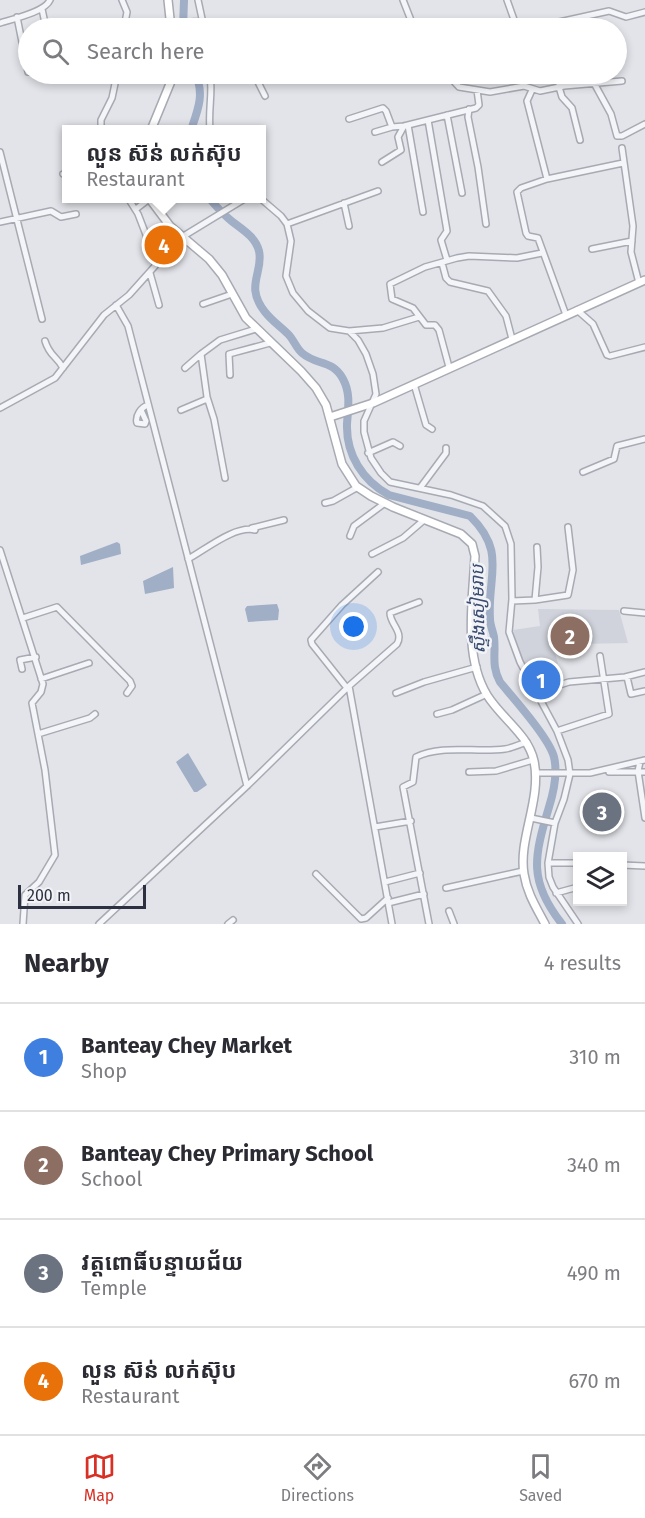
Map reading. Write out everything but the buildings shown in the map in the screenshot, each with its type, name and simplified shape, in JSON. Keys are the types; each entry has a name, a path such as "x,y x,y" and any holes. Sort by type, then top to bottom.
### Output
{"street":[{"path":"0,23 42,9 50,0"},
{"path":"122,0 127,12 126,18"},
{"path":"168,0 171,18"},
{"path":"198,0 199,18"},
{"path":"403,0 410,18"},
{"path":"507,0 513,18"},
{"path":"42,9 44,18"},
{"path":"578,18 609,11 626,16 645,12"},
{"path":"17,17 18,22"},
{"path":"101,125 115,84"},
{"path":"153,125 170,84"},
{"path":"210,125 211,84"},
{"path":"259,84 265,96"},
{"path":"456,84 459,87 490,92 524,86 540,92 585,84"},
{"path":"595,84 611,114 617,136 622,136 645,124"},
{"path":"559,87 562,97 572,108 580,140"},
{"path":"375,132 479,105 477,90"},
{"path":"532,90 527,101 547,179"},
{"path":"350,119 383,108 392,128"},
{"path":"469,109 468,117 486,225"},
{"path":"447,115 462,193"},
{"path":"428,120 447,231 441,240 446,278 450,282 488,291 506,316 512,339"},
{"path":"381,162 401,150 398,137 406,125"},
{"path":"406,125 423,212"},
{"path":"333,415 371,404 642,282 631,252 633,226 622,148"},
{"path":"0,152 42,319"},
{"path":"566,315 538,238 528,236 526,233 517,194 521,188 547,179 623,163"},
{"path":"287,224 378,191"},
{"path":"0,408 51,381 104,315 129,295 156,266 155,258 132,203"},
{"path":"136,209 144,203"},
{"path":"152,203 170,226 209,259 222,275 246,318 316,388 333,415 342,464 358,488 385,503 461,534 473,547 476,556 471,643 487,694 504,718 527,742 533,760 536,782 534,819 523,871 530,898 545,924"},
{"path":"182,237 238,203"},
{"path":"266,203 287,224 291,241 285,276 293,293 308,311 330,328 349,331 383,328 420,317"},
{"path":"344,203 349,226"},
{"path":"0,222 51,211 61,217 76,214"},
{"path":"592,249 632,241"},
{"path":"450,367 439,330 435,325 426,325 413,308 392,299 390,284 425,267 469,256 517,258 542,253"},
{"path":"150,273 159,305"},
{"path":"203,304 232,294"},
{"path":"116,305 128,326 247,786"},
{"path":"578,310 593,324 607,355 645,347"},
{"path":"185,368 220,340 256,329"},
{"path":"349,331 358,340 371,366 376,393 364,421 364,429 368,453 381,473 390,482 483,506 505,526 511,544 512,601 509,632 520,662 557,732 568,760 564,799 553,822 548,863 551,884 578,924"},
{"path":"45,341 49,353 58,359 63,368"},
{"path":"230,375 229,354 270,343"},
{"path":"201,354 207,399 214,419 225,478"},
{"path":"414,384 426,425 432,429"},
{"path":"181,410 207,399"},
{"path":"141,410 148,405"},
{"path":"583,472 614,459 616,446 645,439"},
{"path":"368,453 393,441 400,446"},
{"path":"420,488 446,453 446,448"},
{"path":"325,503 358,488"},
{"path":"350,536 354,526 385,503"},
{"path":"188,559 234,532 253,530 284,520"},
{"path":"372,554 403,538 424,520"},
{"path":"512,601 566,596 570,592 573,570 568,527"},
{"path":"535,600 537,547"},
{"path":"0,550 42,680 43,688 32,703 45,770 55,855 39,882 26,895 23,924"},
{"path":"378,572 342,605 311,640 348,687 392,924"},
{"path":"99,924 400,640 390,613 420,602"},
{"path":"23,618 57,607 130,681 132,686 127,693"},
{"path":"624,611 645,613"},
{"path":"557,732 609,714 600,656"},
{"path":"22,669 20,660 36,657"},
{"path":"42,680 88,663"},
{"path":"396,693 424,682 477,667"},
{"path":"537,692 569,682 627,677 645,672"},
{"path":"627,677 631,694 645,691"},
{"path":"437,714 452,710 487,694"},
{"path":"38,734 90,718 95,714"},
{"path":"429,924 403,787 413,782 416,757 426,753 459,749 504,749 527,742"},
{"path":"469,772 496,771 533,760"},
{"path":"602,771 642,761 645,818"},
{"path":"535,773 642,771"},
{"path":"534,819 553,822"},
{"path":"375,827 411,821"},
{"path":"548,863 573,863"},
{"path":"627,865 645,866"},
{"path":"446,888 523,871"},
{"path":"385,882 420,873"},
{"path":"316,874 361,919 366,918 388,900 424,894"},
{"path":"556,892 573,888"},
{"path":"449,911 454,924"}],"shaded area":[{"path":"538,609 619,610 628,643 579,644 554,649 558,664 530,673 521,659 513,630 540,626"}],"water":[{"path":"117,542 120,544 121,554 81,565 80,556"},
{"path":"173,567 174,588 145,594 143,581"},
{"path":"277,604 278,620 248,622 245,609 247,606"},
{"path":"188,753 207,785 197,792 194,792 176,762"}],"waterway":[{"name":"ស្ទឹងសៀមរាប","path":"183,18 184,0"},
{"name":"ស្ទឹងសៀមរាប","path":"193,125 198,109 199,84"},
{"name":"ស្ទឹងសៀមរាប","path":"213,203 257,245 260,259 255,287 259,303 265,312 288,334 302,353 334,368 343,379 348,396 349,446 364,475 389,495 470,516 488,541 493,565 490,621 494,637 497,676 538,729 554,757 555,782 540,840 537,868 544,895 562,924"}],"place":[{"name":"លួន ស៊ន់ លក់ស៊ុប","path":"164,245"},
{"name":"Banteay Chey Primary School","path":"570,636"},
{"name":"Banteay Chey Market","path":"541,680"},
{"name":"វត្តពោធិ៍បន្ទាយជ័យ","path":"602,812"}]}
